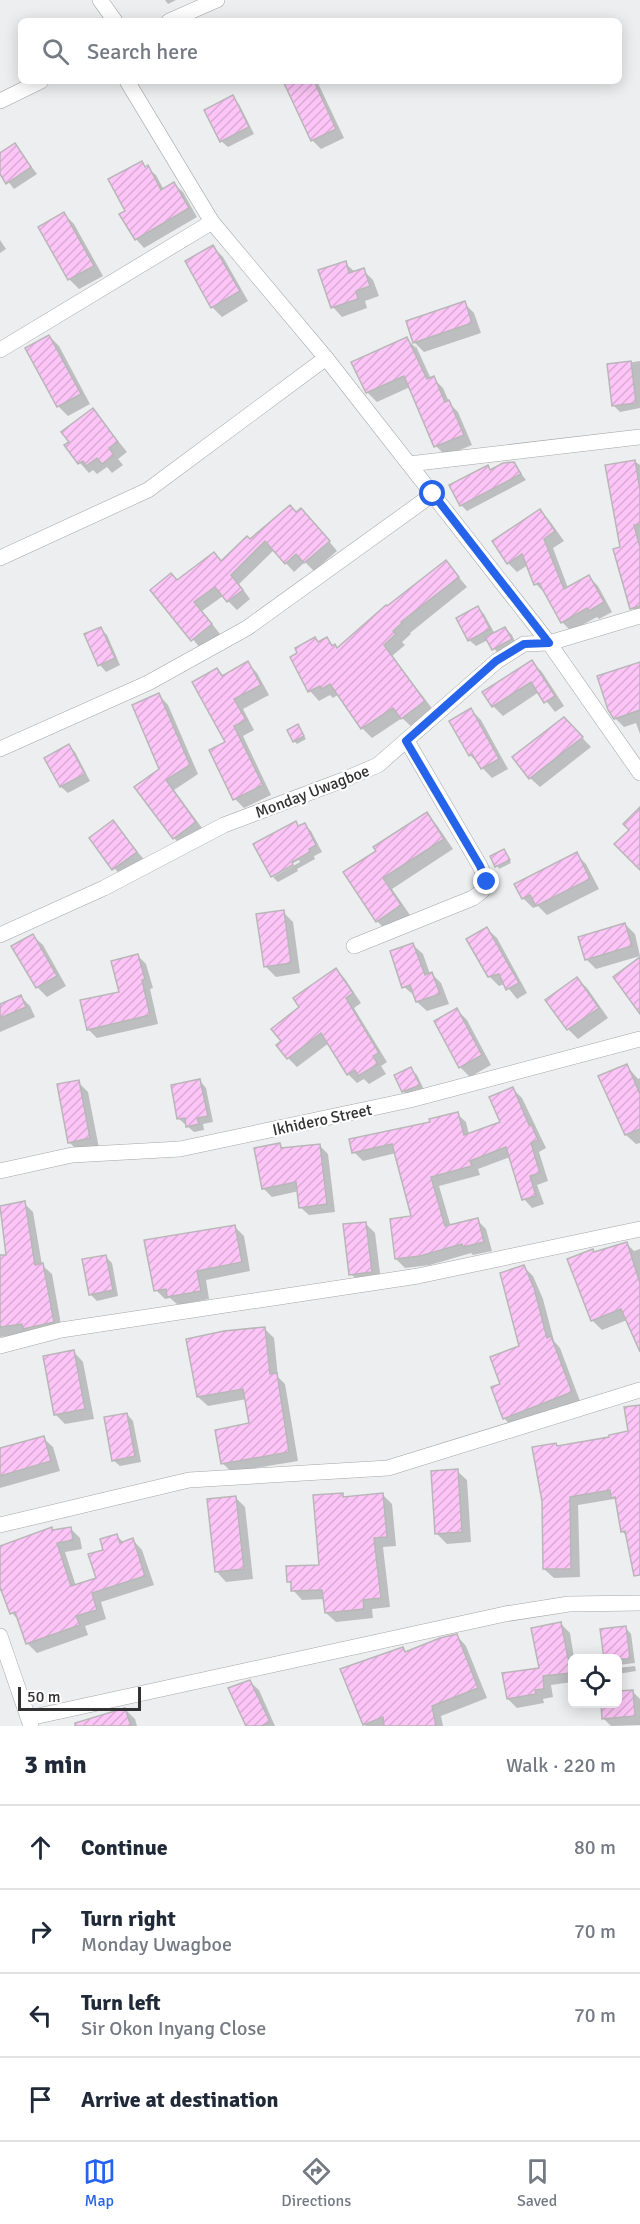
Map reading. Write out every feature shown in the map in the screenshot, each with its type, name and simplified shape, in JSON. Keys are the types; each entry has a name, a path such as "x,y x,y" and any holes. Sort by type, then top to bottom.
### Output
{"street":[{"path":"100,0 114,18"},
{"path":"176,18 217,0"},
{"path":"0,100 34,84"},
{"path":"129,84 212,222 326,358 549,643 640,773"},
{"path":"0,350 212,222"},
{"path":"0,558 148,490 326,358"},
{"path":"409,464 640,437"},
{"path":"0,749 148,683 248,628 433,494"},
{"name":"Monday Uwagboe","path":"0,935 104,888 224,825 378,765 496,661 524,644 549,643 640,616"},
{"path":"354,946 473,898 482,891 487,882 480,866 406,741"},
{"name":"Ikhidero Street","path":"0,1172 72,1155 180,1149 410,1100 640,1039"},
{"path":"0,1346 61,1330 418,1276 640,1229"},
{"path":"0,1525 189,1480 388,1468 640,1390"},
{"path":"0,1636 30,1722 505,1614 569,1604 640,1603"}],"building":[{"path":"284,84 315,84 336,129 311,141"},
{"path":"233,95 249,127 220,142 204,110"},
{"path":"15,143 31,167 6,184 0,174 0,153"},
{"path":"142,161 145,167 148,165 161,190 174,182 189,208 135,240 119,214 125,211 108,179"},
{"path":"64,212 94,266 68,280 38,227"},
{"path":"213,245 240,291 211,308 185,261"},
{"path":"346,261 349,273 364,268 370,286 356,291 358,299 331,308 318,270"},
{"path":"465,301 472,323 413,343 406,321"},
{"path":"49,335 81,394 57,407 25,348"},
{"path":"407,337 427,379 434,376 445,402 449,400 464,435 434,447 404,376 366,393 351,362"},
{"path":"631,361 636,403 612,406 607,364"},
{"path":"93,408 118,442 109,448 114,455 102,464 97,458 86,466 83,461 78,464 64,445 69,442 61,432"},
{"path":"635,460 640,490 640,524 634,525 640,547 640,606 630,609 613,549 620,547 605,465"},
{"path":"514,462 521,474 460,506 449,485 488,465 490,470 503,463"},
{"path":"290,505 296,512 301,508 330,541 304,563 296,554 285,564 265,541 231,575 243,590 227,602 215,587 194,602 212,624 191,641 150,590 171,573 177,580 214,552 221,561 247,536 250,539"},
{"path":"540,509 555,531 544,539 564,589 589,575 604,602 589,611 587,608 561,623 539,583 534,585 522,554 507,564 492,541"},
{"path":"446,560 459,577 401,622 393,631 396,634 384,645 425,701 401,719 393,708 361,729 330,684 322,689 320,686 308,692 290,657 297,653 295,648 315,637 318,642 327,637 332,646 335,644 337,648 386,605"},
{"path":"478,606 490,629 468,641 456,618"},
{"path":"101,627 115,658 98,666 84,634"},
{"path":"505,627 512,639 492,650 485,637"},
{"path":"532,660 555,696 544,703 531,682 492,707 482,692"},
{"path":"248,661 261,685 234,699 246,720 234,726 263,785 233,800 209,750 225,742 192,682 217,668 222,676"},
{"path":"640,662 640,710 614,719 608,710 597,676"},
{"path":"159,693 190,765 166,780 196,822 173,839 134,787 159,769 132,705"},
{"path":"471,708 499,759 481,769 472,754 469,756 449,721"},
{"path":"564,717 583,737 529,779 512,757"},
{"path":"298,724 304,736 293,742 287,730"},
{"path":"69,744 85,774 60,787 44,758"},
{"path":"640,807 640,870 614,844 629,830 623,824"},
{"path":"427,812 444,839 383,878 401,905 376,922 343,872 376,851 373,847"},
{"path":"113,820 137,852 112,870 89,838"},
{"path":"296,821 298,826 305,823 316,845 309,849 310,852 292,862 293,865 271,877 253,844"},
{"path":"504,849 510,860 495,867 490,856"},
{"path":"577,852 590,879 536,906 530,895 522,899 514,884"},
{"path":"284,910 291,963 264,967 256,914"},
{"path":"625,923 632,946 585,960 578,937"},
{"path":"487,927 519,983 506,990 499,974 488,977 466,939"},
{"path":"33,934 57,976 36,988 11,946"},
{"path":"413,943 425,975 432,972 440,994 416,1002 410,985 402,988 390,951"},
{"path":"138,954 145,979 142,980 150,1015 87,1030 80,1000 119,992 111,961"},
{"path":"640,957 640,1014 613,977"},
{"path":"336,968 353,993 346,998 379,1053 373,1056 378,1064 358,1076 355,1070 347,1075 321,1033 287,1059 276,1045 281,1041 271,1029 299,1007 293,998"},
{"path":"577,977 599,1008 567,1030 545,1000"},
{"path":"21,995 26,1007 0,1018 0,1004"},
{"path":"457,1008 482,1055 459,1068 434,1021"},
{"path":"627,1064 640,1094 640,1129 625,1135 598,1076"},
{"path":"411,1067 420,1085 402,1092 394,1075"},
{"path":"200,1079 208,1116 197,1118 199,1124 186,1127 185,1118 177,1119 171,1085"},
{"path":"79,1080 90,1138 68,1143 57,1084"},
{"path":"513,1087 538,1140 531,1143 540,1173 530,1176 536,1196 522,1200 506,1147 470,1161 472,1166 431,1177 445,1226 478,1218 484,1242 463,1247 462,1244 420,1256 395,1259 390,1219 411,1216 392,1144 352,1153 349,1139 430,1122 429,1119 458,1112 464,1135 500,1122 489,1097"},
{"path":"280,1143 281,1148 320,1144 327,1204 299,1208 296,1182 262,1189 254,1148"},
{"path":"25,1201 35,1265 43,1263 54,1322 23,1329 22,1324 0,1327 0,1255 6,1255 0,1206"},
{"path":"366,1222 372,1272 349,1275 343,1224"},
{"path":"235,1225 242,1262 197,1271 201,1291 167,1297 166,1289 154,1291 144,1240"},
{"path":"627,1242 640,1283 640,1352 621,1309 591,1321 567,1259 593,1249 594,1252"},
{"path":"106,1255 113,1290 89,1295 82,1259"},
{"path":"524,1265 534,1288 547,1338 551,1336 572,1392 503,1419 491,1387 500,1384 490,1357 519,1346 500,1273"},
{"path":"265,1327 270,1374 277,1373 289,1452 221,1464 215,1430 249,1423 243,1389 197,1397 186,1339 224,1331"},
{"path":"74,1350 85,1409 54,1415 43,1356"},
{"path":"640,1405 640,1575 634,1576 625,1531 621,1532 615,1497 611,1498 610,1490 570,1497 571,1569 543,1569 542,1501 532,1447 556,1443 557,1446 609,1437 609,1435 628,1431 624,1407"},
{"path":"127,1413 135,1456 112,1461 104,1417"},
{"path":"44,1436 51,1461 0,1476 0,1448"},
{"path":"458,1469 462,1532 435,1534 431,1471"},
{"path":"343,1493 343,1497 383,1493 387,1537 374,1538 381,1598 363,1600 364,1609 325,1613 322,1590 291,1591 291,1582 287,1582 286,1566 319,1565 313,1495"},
{"path":"236,1496 244,1569 215,1572 207,1499"},
{"path":"52,1527 52,1530 71,1527 73,1540 57,1543 71,1586 96,1578 88,1554 103,1550 100,1539 117,1534 120,1543 133,1538 145,1576 92,1593 97,1610 76,1616 80,1625 26,1644 15,1612 10,1614 0,1587 0,1546"},
{"path":"561,1622 568,1658 568,1673 543,1676 544,1689 535,1690 536,1694 507,1699 502,1673 539,1668 531,1628"},
{"path":"626,1626 630,1659 622,1659 622,1654 603,1654 600,1629"},
{"path":"457,1634 478,1688 432,1706 436,1726 384,1726 383,1717 363,1725 340,1669 403,1647 405,1652"},
{"path":"250,1680 270,1722 261,1726 246,1726 228,1688"},
{"path":"633,1690 635,1716 602,1719 601,1708 622,1708 622,1691"},
{"path":"125,1708 131,1726 75,1726 75,1723"}],"route":[{"path":"433,494 549,643 524,644 496,661 406,741 480,866 487,882"}]}
